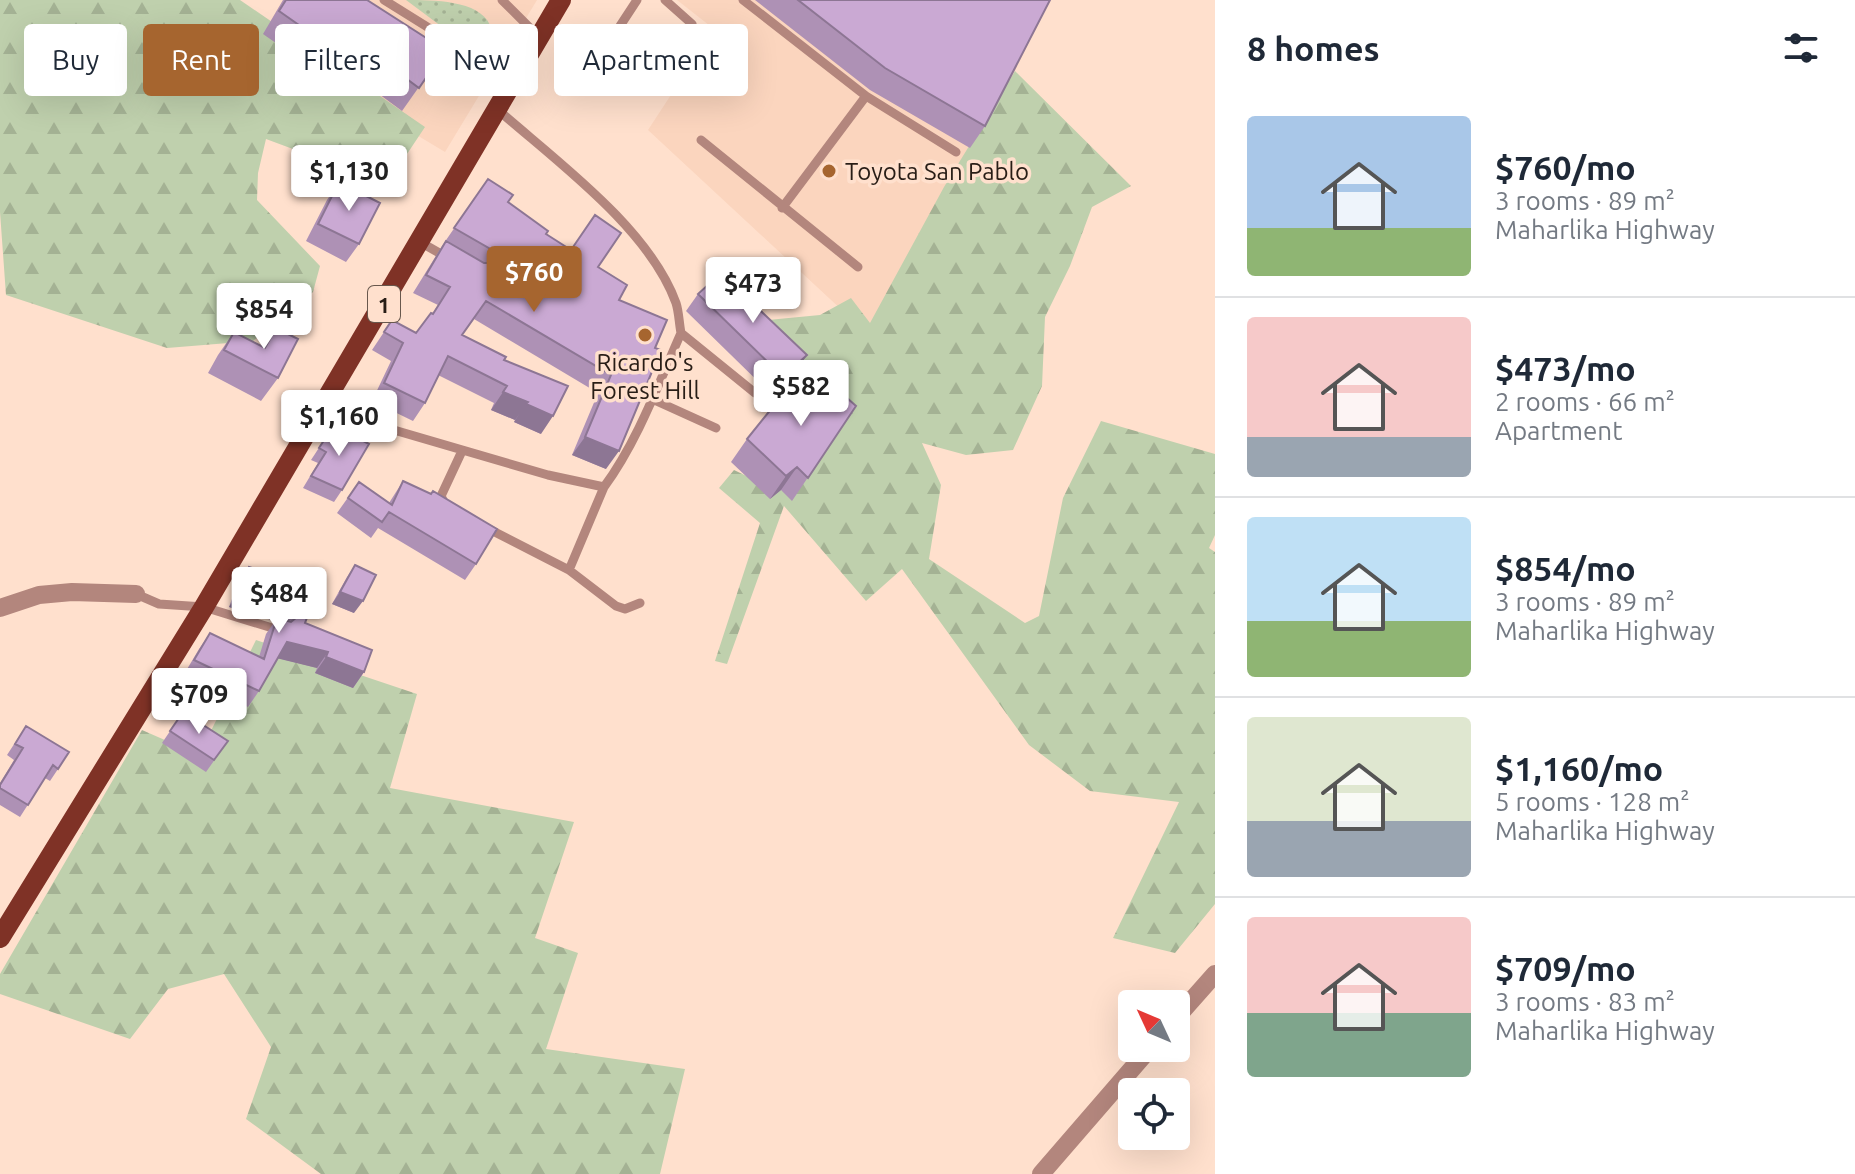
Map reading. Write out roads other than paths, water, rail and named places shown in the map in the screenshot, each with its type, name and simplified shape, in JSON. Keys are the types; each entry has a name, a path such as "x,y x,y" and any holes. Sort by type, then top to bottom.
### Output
{"main road":[{"name":"1","path":"539,37 561,0"},
{"name":"1","path":"0,938 204,607 505,96"}],"street":[{"path":"0,608 39,595 72,592 136,594"},
{"path":"1190,1002 1215,974"},
{"path":"1041,1174 1138,1062"}],"lane":[{"path":"384,0 425,26"},
{"path":"502,0 539,37"},
{"path":"637,0 618,29 666,71 692,24 665,0"},
{"path":"743,0 866,96 956,152"},
{"path":"782,208 866,96"},
{"path":"497,109 626,224 662,272 677,305 681,333 652,399 604,487 569,570"},
{"path":"701,140 858,267"},
{"path":"420,242 461,266"},
{"path":"681,333 755,393"},
{"path":"652,399 716,428"},
{"path":"322,409 548,475 604,487"},
{"path":"461,514 448,508 441,496 462,451"},
{"path":"474,521 569,570 616,606 625,609 640,603"},
{"path":"136,594 159,604 204,607 279,630"}],"place":[{"name":"Toyota San Pablo","path":"829,171"},
{"name":"Ricardo's Forest Hill","path":"645,335"}]}
